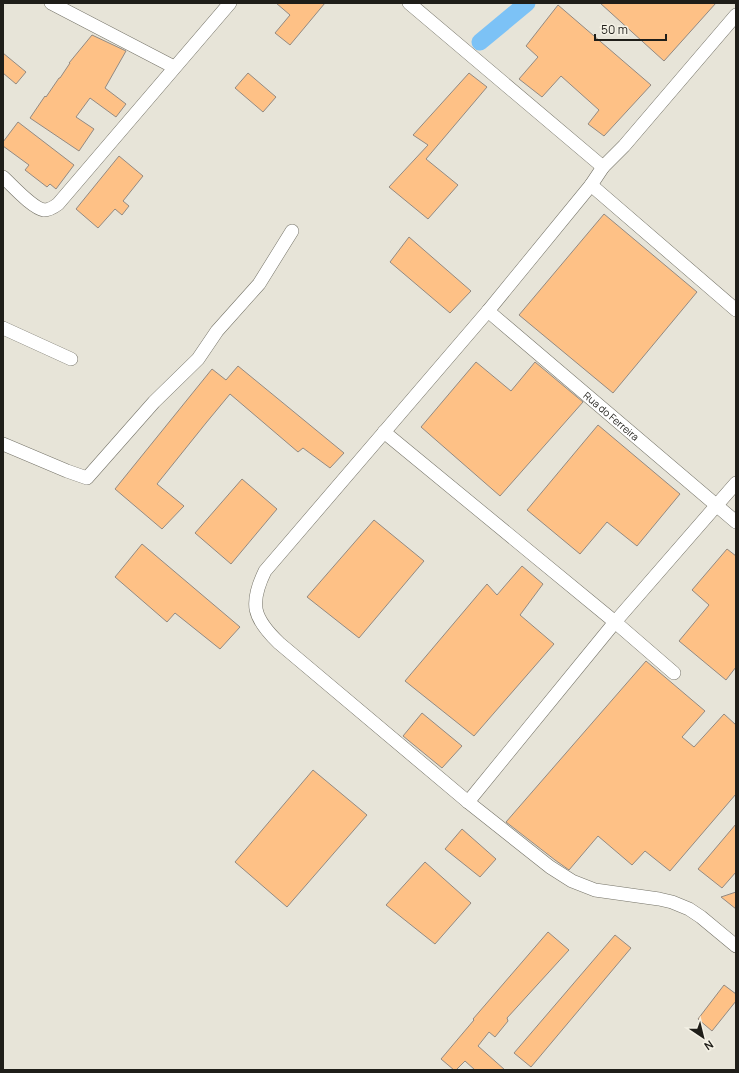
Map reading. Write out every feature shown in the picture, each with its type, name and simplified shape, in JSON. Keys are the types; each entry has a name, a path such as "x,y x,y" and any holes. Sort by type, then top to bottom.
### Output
{"street":[{"path":"51,3 174,67"},
{"path":"3,177 34,205 46,210 53,208 230,3"},
{"path":"409,3 603,167"},
{"path":"736,15 624,146 603,167 591,185 488,311 265,571 258,585 255,598 255,608 259,620 266,630 279,643 468,802 550,867 572,881 595,890 665,901 689,909 736,946"},
{"path":"591,185 736,310"},
{"path":"3,444 87,478 154,402 198,359 217,332 259,284 292,231"},
{"name":"Rua do Ferreira","path":"488,311 736,522"},
{"path":"3,328 71,359"},
{"path":"384,432 615,622 674,673"},
{"path":"468,802 615,622 736,483"}],"building":[{"path":"276,3 325,3 290,45 275,33 290,15"},
{"path":"600,3 716,3 664,61"},
{"path":"558,5 651,85 604,136 588,124 599,110 561,76 542,97 519,79 538,57 526,46"},
{"path":"92,35 126,51 105,88 126,104 116,117 90,98 76,117 94,129 79,151 30,118 60,78 69,63"},
{"path":"3,53 26,72 16,84 3,73"},
{"path":"248,73 276,97 263,112 235,88"},
{"path":"469,73 487,87 426,159 458,185 428,219 389,187 428,145 413,135"},
{"path":"18,122 74,165 56,189 50,184 47,187 25,170 29,165 3,146 3,142"},
{"path":"119,156 143,176 123,201 129,206 122,215 115,209 98,228 76,209"},
{"path":"604,214 697,292 613,393 519,315"},
{"path":"409,237 471,291 450,313 390,262"},
{"path":"476,362 511,391 535,362 583,402 500,496 421,427"},
{"path":"238,366 344,453 330,468 303,448 298,452 230,394 157,484 184,506 162,529 115,489 212,369 226,380"},
{"path":"598,425 680,494 637,546 607,522 580,554 527,510"},
{"path":"242,479 277,509 231,564 195,533"},
{"path":"374,520 424,561 359,638 307,597"},
{"path":"142,544 240,627 220,649 175,613 167,622 115,577"},
{"path":"727,549 736,556 736,667 726,680 679,641 709,605 692,590"},
{"path":"522,566 543,584 520,615 554,644 474,736 405,681 487,584 497,595"},
{"path":"646,661 705,711 682,737 694,747 724,714 736,725 736,794 670,871 645,851 632,865 598,836 569,870 506,822"},
{"path":"422,713 462,746 442,768 403,736"},
{"path":"313,770 367,815 287,907 235,862"},
{"path":"736,824 736,872 722,888 698,869"},
{"path":"462,829 496,859 480,877 445,849"},
{"path":"425,862 471,903 435,944 386,905"},
{"path":"736,892 736,909 721,897"},
{"path":"548,932 569,950 507,1018 508,1021 495,1037 489,1032 478,1046 505,1070 475,1070 465,1061 456,1070 454,1070 441,1059 474,1020 473,1019"},
{"path":"615,935 631,948 531,1067 514,1053"},
{"path":"724,985 736,994 736,1001 712,1031 698,1019"}],"waterway":[{"path":"480,42 527,3"}]}
